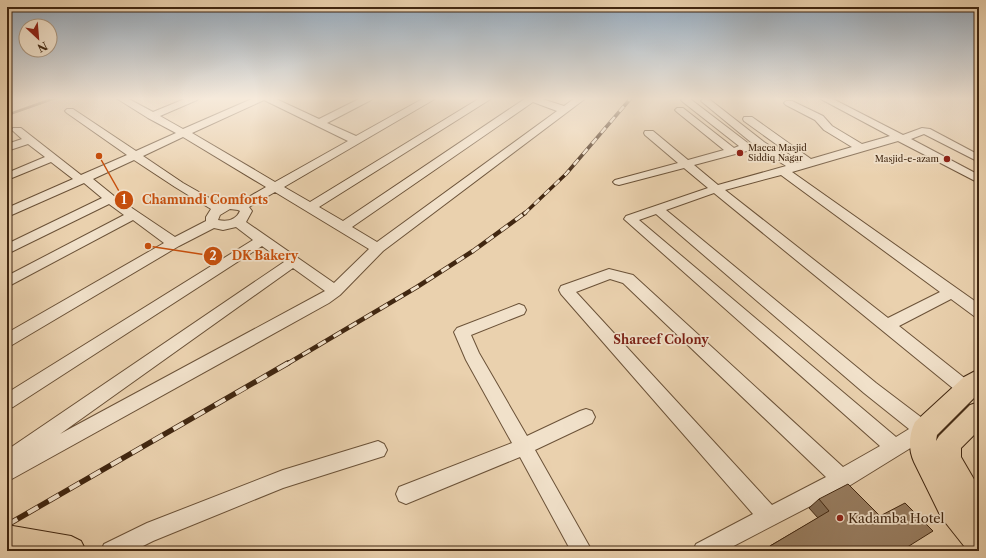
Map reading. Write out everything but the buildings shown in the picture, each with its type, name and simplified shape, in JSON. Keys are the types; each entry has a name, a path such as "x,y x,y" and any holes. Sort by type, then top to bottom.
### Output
{"highway":[{"path":"972,384 924,430 923,453 951,507 979,542"},
{"path":"979,413 948,444 948,459 973,505 979,512"},
{"path":"7,540 70,551"}],"street":[{"path":"89,124 180,186 219,209"},
{"path":"167,124 276,186 378,248"},
{"path":"181,132 197,124"},
{"path":"7,207 80,177 200,124"},
{"path":"321,124 355,140"},
{"path":"213,223 213,214 219,209 229,205 242,206 384,124"},
{"path":"311,207 444,124"},
{"path":"343,227 494,124"},
{"path":"7,470 10,471 318,303 335,291 378,248 546,124"},
{"path":"697,124 730,151"},
{"path":"717,124 746,147"},
{"path":"735,124 789,169 979,312"},
{"path":"755,124 809,163"},
{"path":"824,124 860,148"},
{"path":"874,124 978,179"},
{"path":"17,130 52,158 174,243"},
{"path":"894,447 630,219 715,189 922,131 926,131 979,158"},
{"path":"649,133 715,189 888,325 972,384"},
{"path":"7,148 29,140"},
{"path":"619,182 760,144"},
{"path":"7,177 52,158"},
{"path":"7,213 80,177"},
{"path":"7,249 110,199"},
{"path":"7,341 174,243 213,223 221,226 237,222 246,214 245,208 242,206"},
{"path":"657,209 870,388 924,430 842,479 703,551"},
{"path":"7,282 133,215"},
{"path":"237,222 335,291"},
{"path":"7,402 262,240"},
{"path":"7,461 293,262"},
{"path":"769,517 566,290 609,274 628,279 842,479"},
{"path":"888,325 952,292"},
{"path":"520,310 462,332 472,355 582,551"},
{"path":"406,494 524,447 586,417"},
{"path":"111,551 147,533 283,479 378,450"}],"railway":[{"path":"524,214 566,174 609,124"},
{"path":"287,364 417,287 473,251 525,213"},
{"path":"7,525 288,363"}],"place":[{"name":"Macca Masjid Siddiq Nagar","path":"740,153"},
{"name":"Chamundi Comforts","path":"99,156"},
{"name":"Masjid-e-azam","path":"947,159"},
{"name":"DK Bakery","path":"148,246"},
{"name":"Kadamba Hotel","path":"840,518"}],"district":[{"name":"Shareef Colony","path":"661,340"}]}
